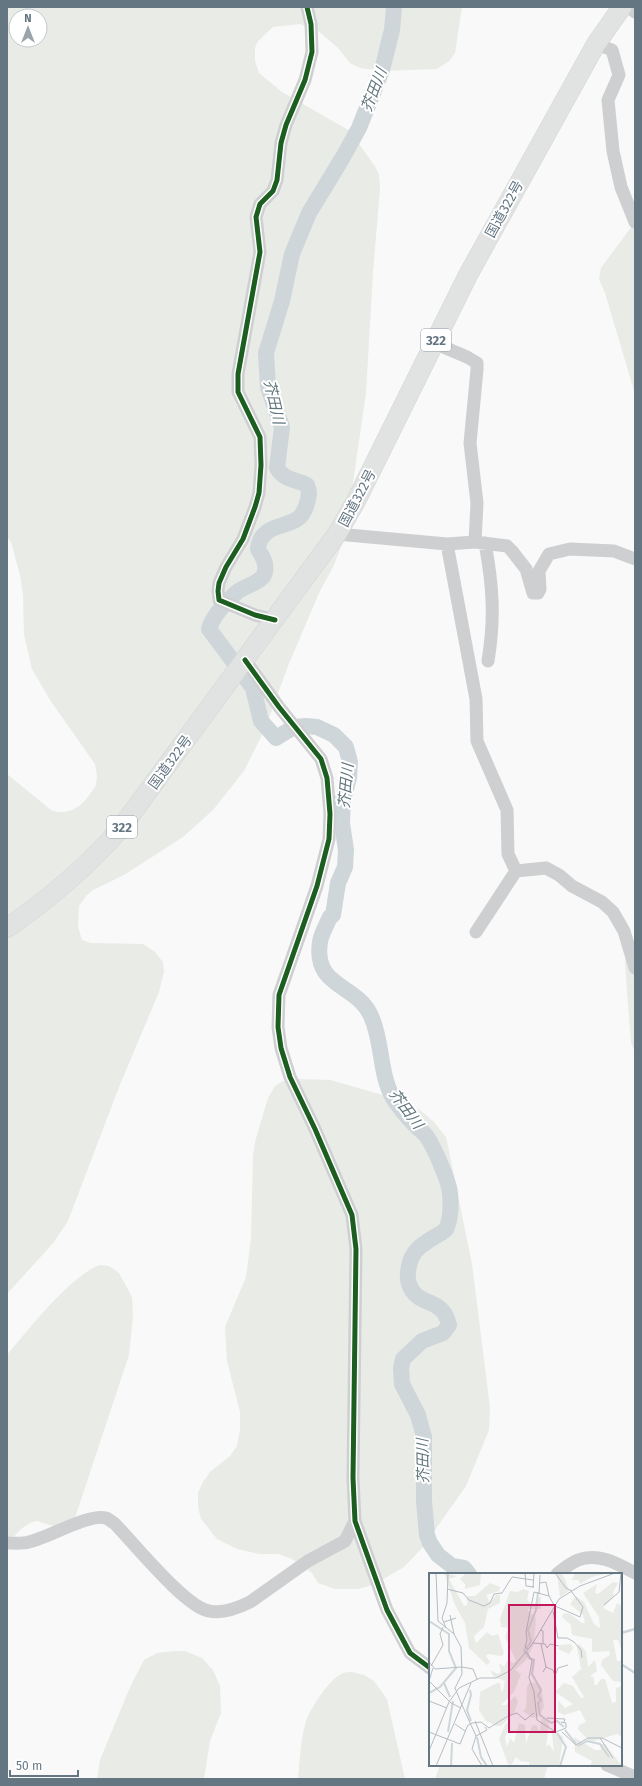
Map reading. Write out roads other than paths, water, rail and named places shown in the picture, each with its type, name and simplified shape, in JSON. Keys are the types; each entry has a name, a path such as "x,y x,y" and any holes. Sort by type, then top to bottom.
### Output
{"highway":[{"name":"国道322号","path":"7,928 51,895 102,850 121,828 338,534 360,494 468,275 596,44 622,7"}],"street":[{"path":"275,620 255,615 219,600 218,591 226,568 243,540 259,493 261,465 260,436 238,392 238,374 260,252 256,217 260,204 273,191 277,180 281,143 286,125 305,80 312,52 311,24 307,7"},
{"path":"629,7 635,12"},
{"path":"596,44 612,50 619,75 608,100 613,151 621,187 635,222"},
{"path":"434,343 467,357 477,363 470,443 480,543 492,579 493,604 491,642 493,658 468,661"},
{"path":"338,534 446,544 480,543 507,546 526,569 533,593 538,593 540,589 539,571 550,554 570,549 614,552 635,559"},
{"path":"446,544 476,699 477,741 507,810 508,854 516,872"},
{"path":"243,663 321,759 327,778 330,814 329,839 316,886 279,995 278,1027 281,1048 290,1077 315,1129 352,1215 356,1249 353,1470 355,1521 387,1610 410,1652 429,1667"},
{"path":"476,932 516,872 546,868 559,875 572,886 602,902 613,912 624,931 635,968"},
{"path":"7,1543 28,1543 94,1518 106,1518 114,1523 157,1571 185,1596 208,1611 224,1611 240,1607 250,1602 308,1561 345,1541 355,1521"},
{"path":"558,1573 578,1560 589,1557 604,1558 635,1572"},
{"path":"609,1766 635,1777"}],"waterway":[{"name":"芥田川","path":"394,7 392,30 382,70 359,128 309,213 292,254 282,301 266,353 268,387 282,427 277,468 287,478 307,485 309,490 307,503 304,511 295,521 271,529 262,537 259,542 258,549 265,563 265,572 263,576 257,582 239,591 228,601 216,614 209,629 253,688 261,721 276,738 294,727 317,727 334,735 346,747 350,762 349,778 343,799 342,823 346,850 345,867 338,883 333,915 330,917 320,942 320,957 323,968 329,977 356,997 364,1005 371,1016 378,1036 385,1078 393,1098 416,1126 426,1135 441,1164 449,1188 450,1211 446,1229 415,1252 410,1260 408,1277 409,1284 413,1291 418,1296 441,1310 446,1316 449,1325 443,1333 422,1341 403,1359 401,1368 402,1384 418,1415 424,1437 424,1501 427,1535 430,1543 438,1555 452,1566 464,1568 468,1573"},
{"path":"622,1633 635,1629"},
{"path":"622,1665 635,1673"}]}
